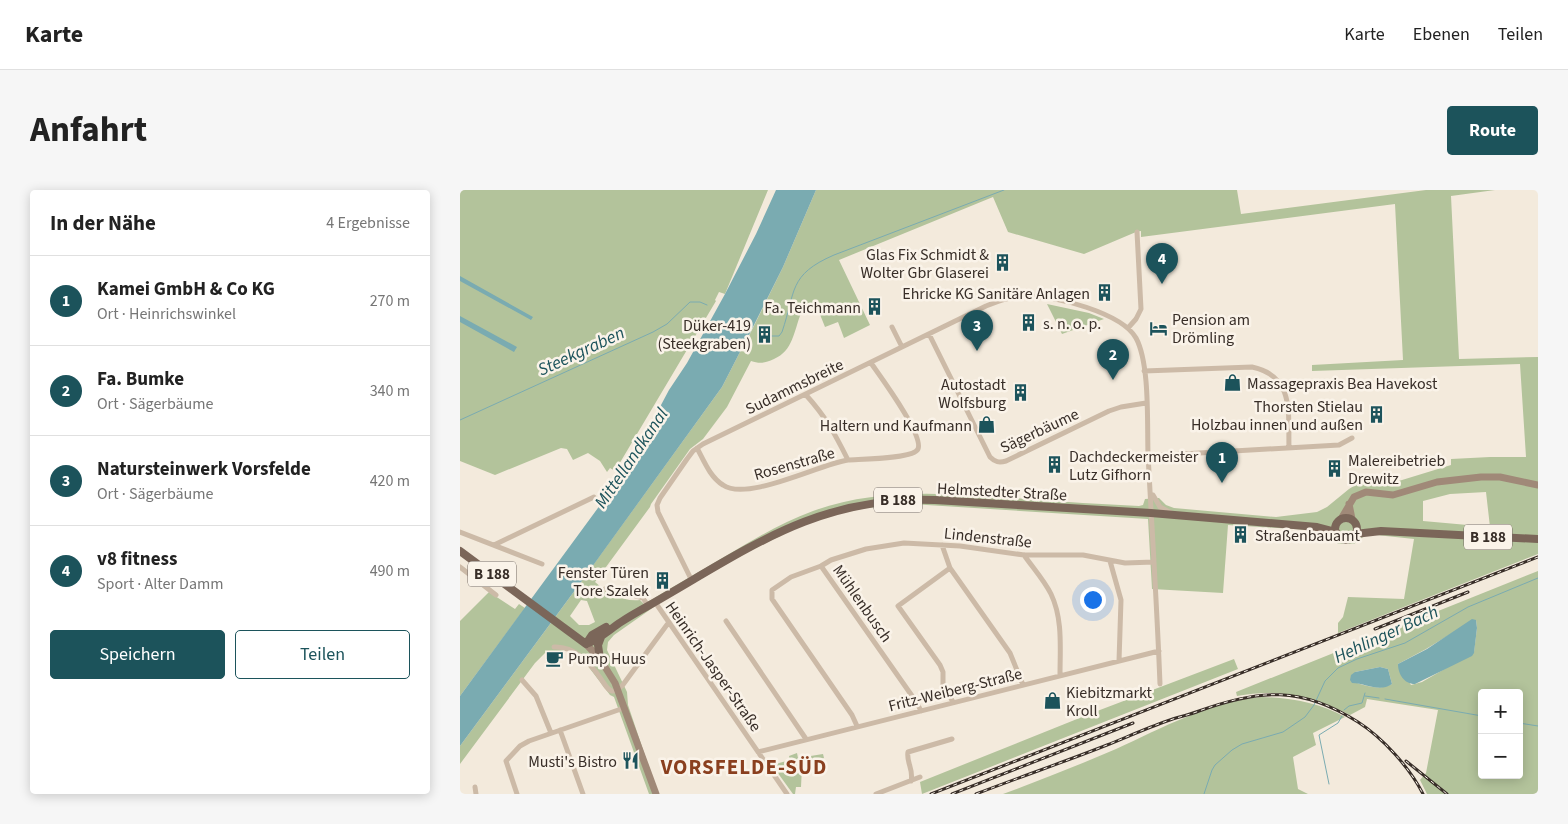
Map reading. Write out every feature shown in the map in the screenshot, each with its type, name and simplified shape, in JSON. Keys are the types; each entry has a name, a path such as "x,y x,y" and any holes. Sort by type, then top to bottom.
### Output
{"main road":[{"path":"1349,504 1356,534 1351,538 1345,539 1339,537 1336,532 1339,520 1349,504 1354,497 1362,492 1393,496 1431,484 1466,478 1500,477 1538,485"},
{"name":"Helmstedter Straße","path":"586,644 592,642 624,620 783,530 824,514 866,504 922,500 1151,513 1317,527 1336,532"},
{"path":"1339,520 1346,518 1354,522"},
{"name":"Helmstedter Straße","path":"1317,527 1339,520"},
{"name":"B 188","path":"1354,522 1381,531"},
{"name":"B 188","path":"1356,534 1381,531 1538,540"},
{"name":"B 188","path":"460,552 586,644"},
{"name":"Helmstedter Straße","path":"586,644 592,635 614,623 624,620"},
{"path":"574,634 592,635"},
{"path":"600,659 598,645 601,636"},
{"path":"586,644 600,659 617,690 656,794"}],"street":[{"path":"1128,328 1136,319 1140,309 1137,232"},
{"name":"Sudammsbreite","path":"697,448 1002,299 1025,296 1051,299 1096,310 1112,317 1128,328 1139,345 1143,358 1160,684"},
{"path":"892,327 902,347"},
{"name":"Sägerbäume","path":"930,334 990,457 999,463 1109,411 1146,403"},
{"name":"Rosenstraße","path":"697,448 717,481 734,490 784,481 848,460 910,454 918,450 918,442 908,419 896,397 871,363"},
{"path":"1144,371 1252,367 1268,372 1280,382 1286,395 1289,448"},
{"path":"806,394 823,413 848,460"},
{"path":"1148,456 1339,445 1352,438"},
{"path":"692,581 657,505 687,458 697,448"},
{"path":"1151,490 1160,507 1175,515"},
{"path":"494,545 594,496"},
{"path":"460,532 542,564"},
{"name":"Lindenstraße","path":"821,566 831,560 847,555 904,543 960,546 1024,555 1083,555 1125,563 1154,562"},
{"path":"942,545 950,568 1010,653 1023,685"},
{"path":"1024,555 1051,593 1055,606 1060,627 1060,676"},
{"path":"1110,561 1121,600 1119,661"},
{"name":"Mühlenbusch","path":"857,726 852,715 771,598 772,590 791,577 821,566 921,711"},
{"path":"460,567 496,595"},
{"path":"950,568 898,606 940,665 943,672 942,684 953,702"},
{"path":"605,589 608,588 643,598 652,604"},
{"name":"Heinrich-Jasper-Straße","path":"652,604 669,622 787,794"},
{"path":"726,621 806,739"},
{"path":"554,647 568,648 580,655 597,673 610,691 617,690 622,686 669,622"},
{"name":"Fritz-Weiberg-Straße","path":"758,752 1159,651"},
{"path":"522,680 536,696 551,733"},
{"path":"517,794 506,761 524,743 624,708"},
{"path":"560,730 583,794"},
{"path":"911,781 913,774 907,757 908,752 912,749 952,739"},
{"path":"876,794 920,777"},
{"path":"475,787 476,794"}],"green space":[{"path":"460,190 768,190 725,294 719,292 716,301 615,471 610,468 607,472 600,461 588,453 573,460 567,449 561,448 495,475 460,461"},
{"path":"816,190 1237,190 1241,214 1426,190 1495,190 1451,196 1459,359 1538,357 1538,554 1338,633 1338,623 1343,617 1348,597 1404,599 1414,539 1367,534 1354,544 1338,544 1325,531 1228,525 1223,593 1152,589 1148,519 911,504 866,508 836,514 796,528 749,551 661,602 614,635 608,642 607,650 627,692 628,705 658,794 649,794 614,697 610,695 584,661 568,650 545,653 535,663 460,764 460,746 722,387 741,350 746,351 747,348 744,346 783,267","holes":["993,197 1008,232 1084,254 1141,231 1141,237 1395,204 1403,360 1312,365 1312,371 1520,364 1526,457 1451,459 1451,465 1389,484 1370,482 1357,484 1327,507 1317,512 1276,517 1174,508 1166,505 1159,498 1145,499 1143,505 1139,506 946,494 892,495 865,498 813,511 780,525 644,604 640,600 628,600 616,596 595,582 690,449 703,439 727,407 751,361 760,363 774,359 789,346 801,313 817,307 825,327 838,322 844,338 870,325 839,260","1486,492 1490,527 1423,521 1423,501 1450,494","581,600 587,601 595,622 589,625 579,625 570,616"]},
{"path":"1047,304 1089,313 1104,319 1062,334"},
{"path":"1538,571 1538,794 1427,794 1420,780 1426,773 1438,710 1367,699 1365,707 1350,715 1323,703 1295,695 1267,693 1237,696 1236,692","holes":["1476,620 1474,652 1422,682 1411,685 1398,664","1380,667 1388,669 1392,684 1384,687 1375,687 1357,683 1355,672"]},
{"path":"489,592 515,609 519,604 525,608 460,696 460,621"},
{"path":"1234,659 1238,669 922,794 920,782 1092,713"},
{"path":"1262,697 1305,702 1326,708 1345,717 1313,733 1316,745 1293,757 1298,789 1308,794 1003,794 1088,761 1187,717 1224,704"},
{"path":"797,753 798,758 823,754 824,758 821,759 819,764 802,766 801,787 796,787 795,794 793,794 772,765 790,760 789,756"}],"water":[{"path":"776,190 816,190 783,267 744,345 747,348 746,351 741,350 722,387 460,746 460,696 628,467 669,390 687,363 725,294"},
{"path":"460,276 533,317 531,320 460,281"},
{"path":"460,316 517,347 514,352 460,322"},
{"path":"1472,619 1476,620 1477,628 1472,656 1415,684 1411,684 1402,678 1398,664 1427,649"},
{"path":"1380,667 1388,669 1392,684 1387,687 1377,688 1352,683 1350,680 1351,675 1355,672"}],"waterway":[{"name":"Steekgraben","path":"768,336 779,336 782,332 796,286 801,277 819,262 1004,190"},
{"name":"Steekgraben","path":"460,420 653,332 667,324 690,302 700,302 707,305"},
{"name":"Hehlinger Bach","path":"1204,794 1215,765 1242,744 1283,732 1305,717 1314,705 1325,681 1338,668 1357,659 1405,643 1468,607 1538,578"},
{"path":"1344,710 1349,706 1362,703 1365,693"},
{"path":"1365,696 1379,698"},
{"path":"1385,699 1478,715"},
{"path":"1329,784 1319,735 1338,723 1342,716"},
{"path":"1523,724 1538,726"}],"railway":[{"path":"931,794 1538,557"},
{"path":"1375,629 1468,592"},
{"path":"976,794 1171,720 1242,698 1261,695 1299,697 1318,702 1358,722 1377,736 1395,754 1411,774 1423,794"},
{"path":"952,794 1133,723"},
{"path":"1406,761 1447,794"}],"place":[{"name":"Glas Fix Schmidt & Wolter Gbr Glaserei","path":"1003,263"},
{"name":"v8 fitness","path":"1162,284"},
{"name":"Ehricke KG Sanitäre Anlagen","path":"1104,293"},
{"name":"Fa. Teichmann","path":"875,307"},
{"name":"s. n. o. p.","path":"1029,323"},
{"name":"Pension am Drömling","path":"1158,328"},
{"name":"Düker-419 (Steekgraben)","path":"765,334"},
{"name":"Natursteinwerk Vorsfelde","path":"977,351"},
{"name":"Fa. Bumke","path":"1113,380"},
{"name":"Massagepraxis Bea Havekost","path":"1233,383"},
{"name":"Autostadt Wolfsburg","path":"1020,393"},
{"name":"Thorsten Stielau Holzbau innen und außen","path":"1377,415"},
{"name":"Haltern und Kaufmann","path":"986,425"},
{"name":"Dachdeckermeister Lutz Gifhorn","path":"1055,465"},
{"name":"Malereibetrieb Drewitz","path":"1334,469"},
{"name":"Kamei GmbH & Co KG","path":"1222,483"},
{"name":"Straßenbauamt","path":"1241,535"},
{"name":"Fenster Türen Tore Szalek","path":"663,581"},
{"name":"Pump Huus","path":"554,658"},
{"name":"Kiebitzmarkt Kroll","path":"1052,701"},
{"name":"Musti's Bistro","path":"631,761"}],"district":[{"name":"VORSFELDE-SÜD","path":"744,767"}],"water label":[{"name":"Mittellandkanal","path":"631,458"}]}
